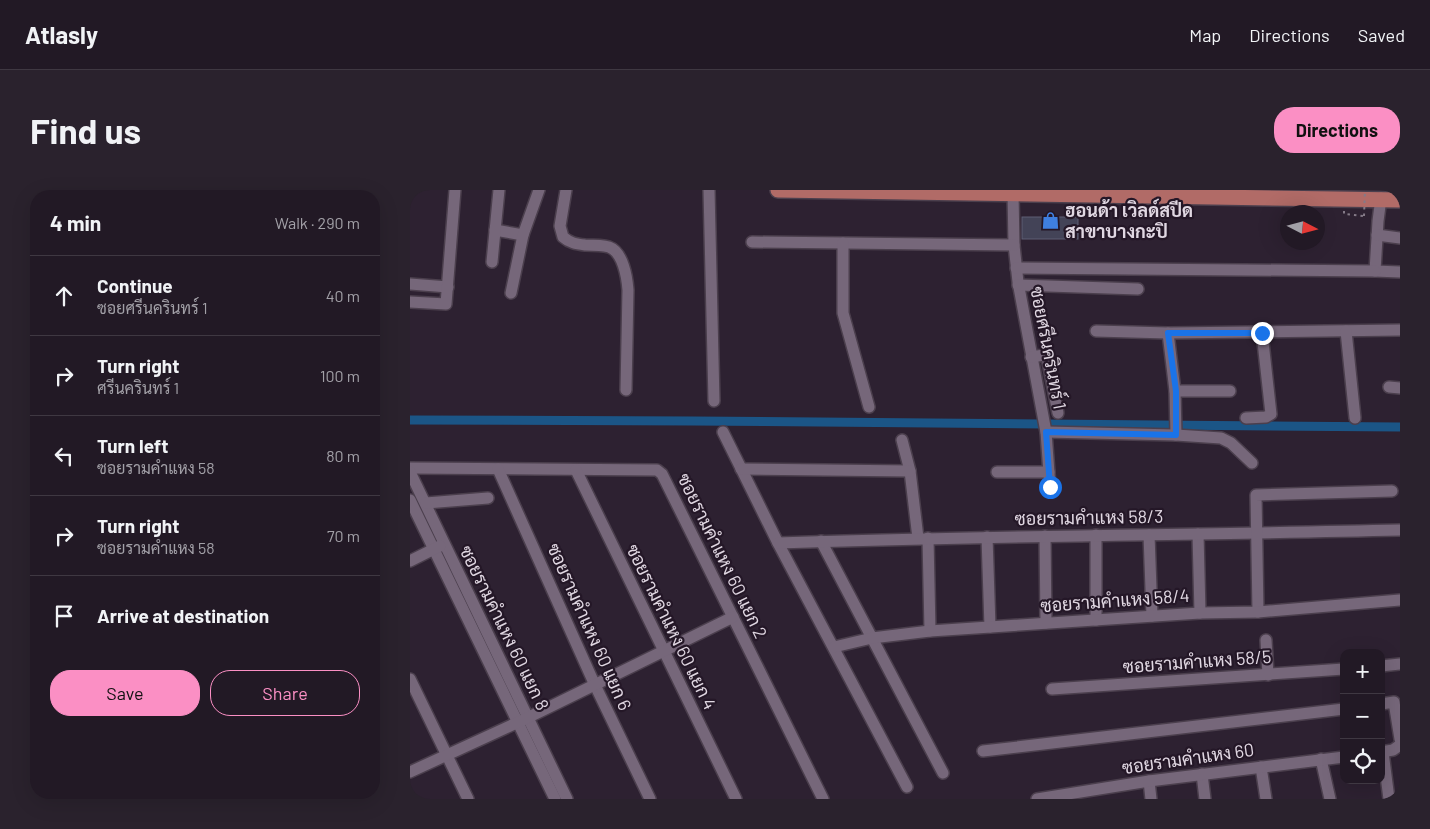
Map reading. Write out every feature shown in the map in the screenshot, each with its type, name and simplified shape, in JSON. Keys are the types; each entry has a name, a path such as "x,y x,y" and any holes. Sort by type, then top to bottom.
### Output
{"main road":[{"path":"778,190 1325,194 1400,200"}],"street":[{"path":"410,302 446,304 455,190"},
{"path":"492,262 499,190"},
{"path":"511,293 523,235 538,190"},
{"path":"566,190 560,226 563,237 572,243 608,247 615,250 622,262 628,290 626,390"},
{"path":"709,190 714,401"},
{"name":"ซอยศรีนครินทร์ 1","path":"1013,193 1014,245 1018,285 1045,425 1050,487"},
{"path":"1375,271 1381,198"},
{"path":"495,230 523,235"},
{"path":"1377,236 1400,238"},
{"path":"752,242 1014,245"},
{"path":"843,243 843,313 869,407"},
{"path":"1016,268 1400,272"},
{"path":"410,284 448,287"},
{"path":"1018,285 1138,289"},
{"path":"1346,330 1355,418"},
{"path":"1096,331 1262,333 1400,330"},
{"path":"1168,333 1176,391 1176,435"},
{"path":"1246,418 1266,418 1271,414 1262,333"},
{"path":"1032,357 1044,355 1048,358 1058,413"},
{"path":"1176,391 1230,391"},
{"path":"1045,425 1227,440 1252,464"},
{"path":"723,432 778,542 907,787"},
{"path":"902,440 923,538 930,631"},
{"name":"ซอยรามคำแหง 60 แยก 6","path":"498,469 594,683 650,799"},
{"path":"741,469 910,471"},
{"name":"ซอยรามคำแหง 60 แยก 2","path":"410,470 657,470 662,474 823,799"},
{"name":"ซอยรามคำแหง 60 แยก 8","path":"410,470 426,503 440,547"},
{"name":"ซอยรามคำแหง 60 แยก 4","path":"576,470 736,799"},
{"path":"997,472 1049,472"},
{"path":"1258,612 1256,495 1392,491"},
{"path":"426,503 488,498"},
{"name":"ซอยรามคำแหง 60 แยก 8","path":"410,500 440,547 523,720 555,799"},
{"name":"ซอยรามคำแหง 58/3","path":"778,542 1400,530"},
{"path":"1198,534 1200,613"},
{"path":"1096,535 1096,620"},
{"path":"1149,535 1152,616"},
{"path":"1045,536 1046,623"},
{"path":"987,537 990,626"},
{"path":"821,541 944,773"},
{"path":"410,561 440,547"},
{"name":"ซอยรามคำแหง 58/4","path":"834,646 872,638 990,626 1200,613 1258,612 1400,600"},
{"path":"410,772 523,720 594,683 733,617"},
{"path":"1266,640 1268,675"},
{"path":"1385,666 1400,664"},
{"name":"ซอยรามคำแหง 58/5","path":"1052,689 1340,669"},
{"path":"410,679 468,799"},
{"path":"1385,703 1394,702 1400,740"},
{"path":"983,751 1340,709"},
{"name":"ซอยรามคำแหง 60 แยก 8","path":"523,720 567,799"},
{"path":"1389,799 1392,750"},
{"name":"ซอยรามคำแหง 60","path":"1037,799 1149,781 1340,757"},
{"path":"1321,759 1330,799"},
{"path":"1261,767 1266,799"},
{"path":"1202,774 1205,799"},
{"path":"1149,781 1151,799"}],"path":[{"path":"1364,216 1365,190"}],"building":[{"path":"1022,217 1078,217 1078,239 1022,239"}],"waterway":[{"path":"410,420 1400,427"}],"place":[{"name":"ฮอนด้า เวิลด์สปีด สาขาบางกะปิ","path":"1051,221"}],"route":[{"path":"1050,487 1046,432 1176,435 1176,391 1168,333 1262,333"}]}
